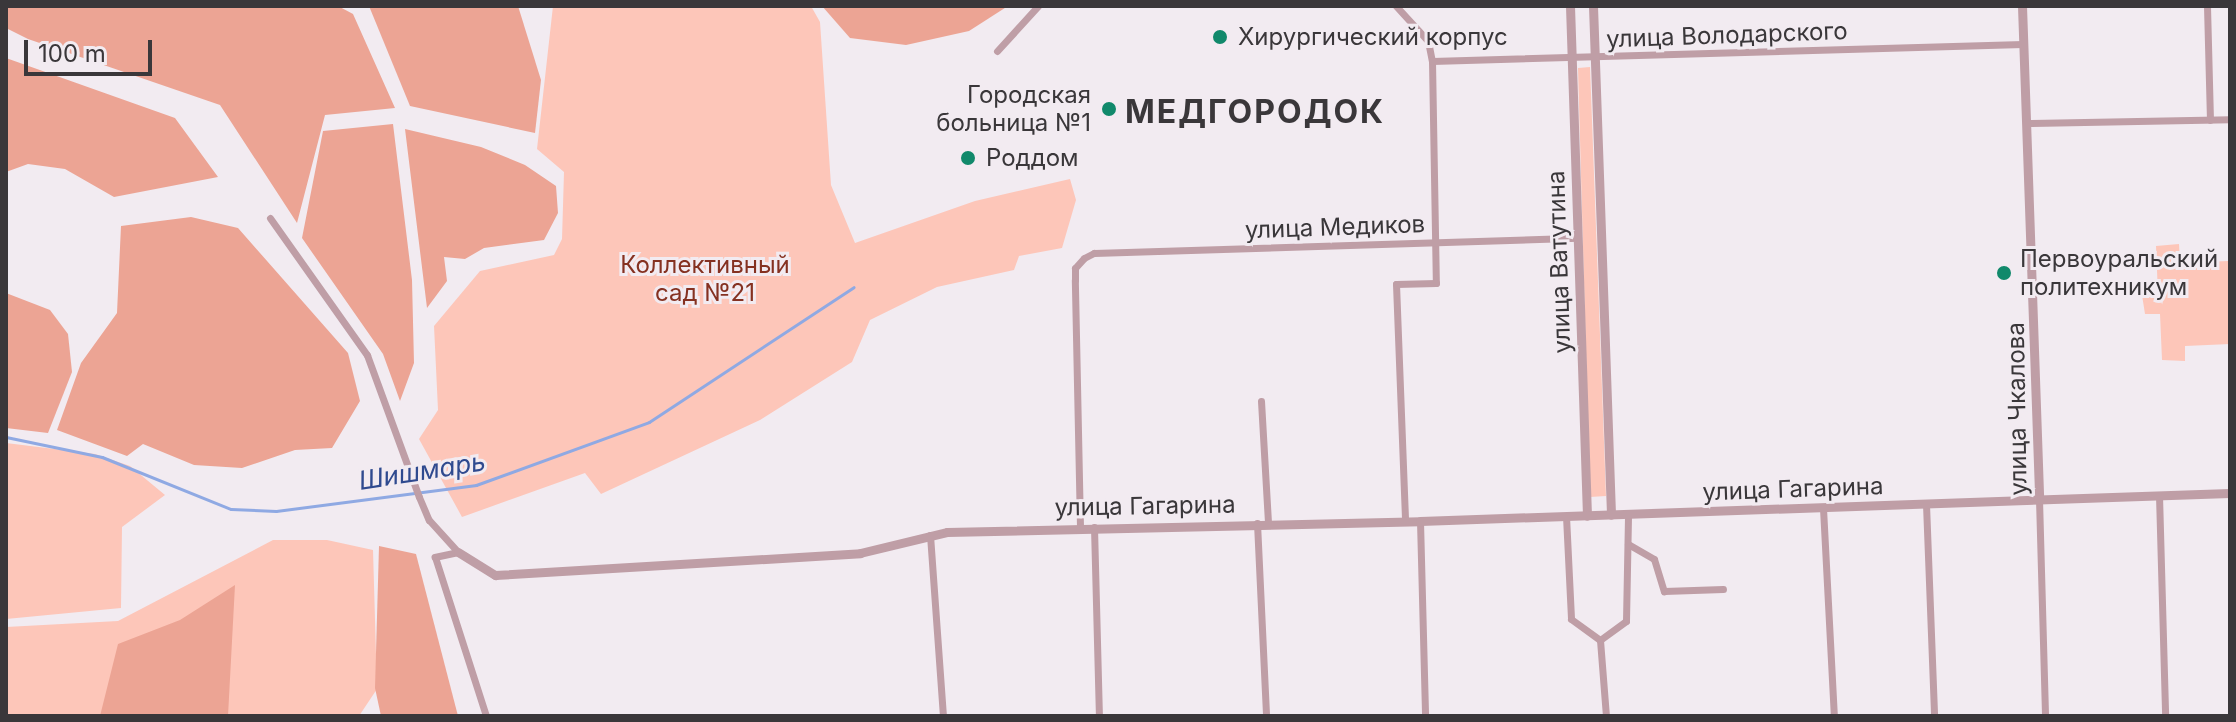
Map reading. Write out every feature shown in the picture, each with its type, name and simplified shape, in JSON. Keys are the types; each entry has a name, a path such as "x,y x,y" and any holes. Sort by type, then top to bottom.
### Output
{"street":[{"path":"997,51 1038,6"},
{"path":"1396,6 1428,41 1432,61 1436,283 1396,284 1405,521"},
{"name":"улица Ватутина","path":"1570,6 1587,516"},
{"name":"улица Ватутина","path":"1593,6 1611,515"},
{"name":"улица Чкалова","path":"2022,6 2030,123 2045,716"},
{"path":"2207,6 2210,120"},
{"name":"улица Володарского","path":"1432,61 1594,60 2023,44"},
{"path":"2030,123 2230,119"},
{"name":"улица Гагарина","path":"270,218 367,355 429,520 458,552 495,575 860,553 930,535 1080,527 1420,521 2230,493"},
{"name":"улица Медиков","path":"1080,527 1075,268 1094,253 1578,238"},
{"path":"1261,401 1268,523"},
{"path":"2159,495 2165,716"},
{"path":"1926,504 1934,716"},
{"path":"1823,508 1834,716"},
{"path":"1600,640 1626,621 1628,514"},
{"path":"1566,516 1571,619 1600,640 1606,716"},
{"path":"1420,521 1425,716"},
{"path":"1257,523 1266,716"},
{"path":"1094,527 1099,716"},
{"path":"930,535 943,716"},
{"path":"1628,544 1654,559 1664,591 1723,589"},
{"path":"458,552 435,557 486,716"}],"green space":[{"name":"Коллективный сад №21","path":"553,6 811,6 820,22 831,185 855,243 975,201 1070,179 1076,200 1062,248 1019,256 1014,270 937,287 870,320 852,362 760,420 601,494 585,473 462,517 419,439 438,410 434,326 480,271 554,255 562,239 564,172 537,149"},
{"path":"1590,67 1606,496 1590,497 1578,68"},
{"path":"2230,242 2230,344 2185,346 2185,361 2162,360 2160,314 2145,314 2142,295 2158,295 2156,246 2179,244 2180,263 2228,261"},
{"path":"6,443 95,454 130,466 165,495 122,527 121,608 6,619"},
{"path":"273,540 327,540 373,550 377,689 359,716 6,716 6,627 118,621"}],"shaded area":[{"path":"6,6 338,6 353,14 395,108 325,115 297,223 220,105 28,39 6,28"},
{"path":"369,6 518,6 541,80 535,133 410,106"},
{"path":"822,6 1008,6 969,31 906,45 850,38"},
{"path":"6,58 175,118 218,177 114,197 65,169 28,164 6,172"},
{"path":"393,124 412,280 414,363 400,401 383,354 302,238 323,131"},
{"path":"405,129 481,147 525,165 556,186 558,213 544,240 484,248 465,259 444,257 447,281 427,308"},
{"path":"191,217 238,228 348,353 360,401 332,448 295,450 242,468 194,465 143,444 127,456 57,430 81,363 117,313 121,226"},
{"path":"6,293 50,310 68,334 72,372 48,433 6,428"},
{"path":"379,546 416,554 458,716 381,716 375,688"},
{"path":"235,585 228,716 100,716 118,644 180,620"}],"waterway":[{"name":"Шишмарь","path":"6,437 102,457 231,509 276,511 476,485 649,422 854,287"}],"place":[{"name":"Хирургический корпус","path":"1220,37"},
{"name":"Городская больница №1","path":"1109,109"},
{"name":"Роддом","path":"968,158"},
{"name":"Первоуральский политехникум","path":"2004,273"}],"district":[{"name":"МЕДГОРОДОК","path":"1255,112"}]}
